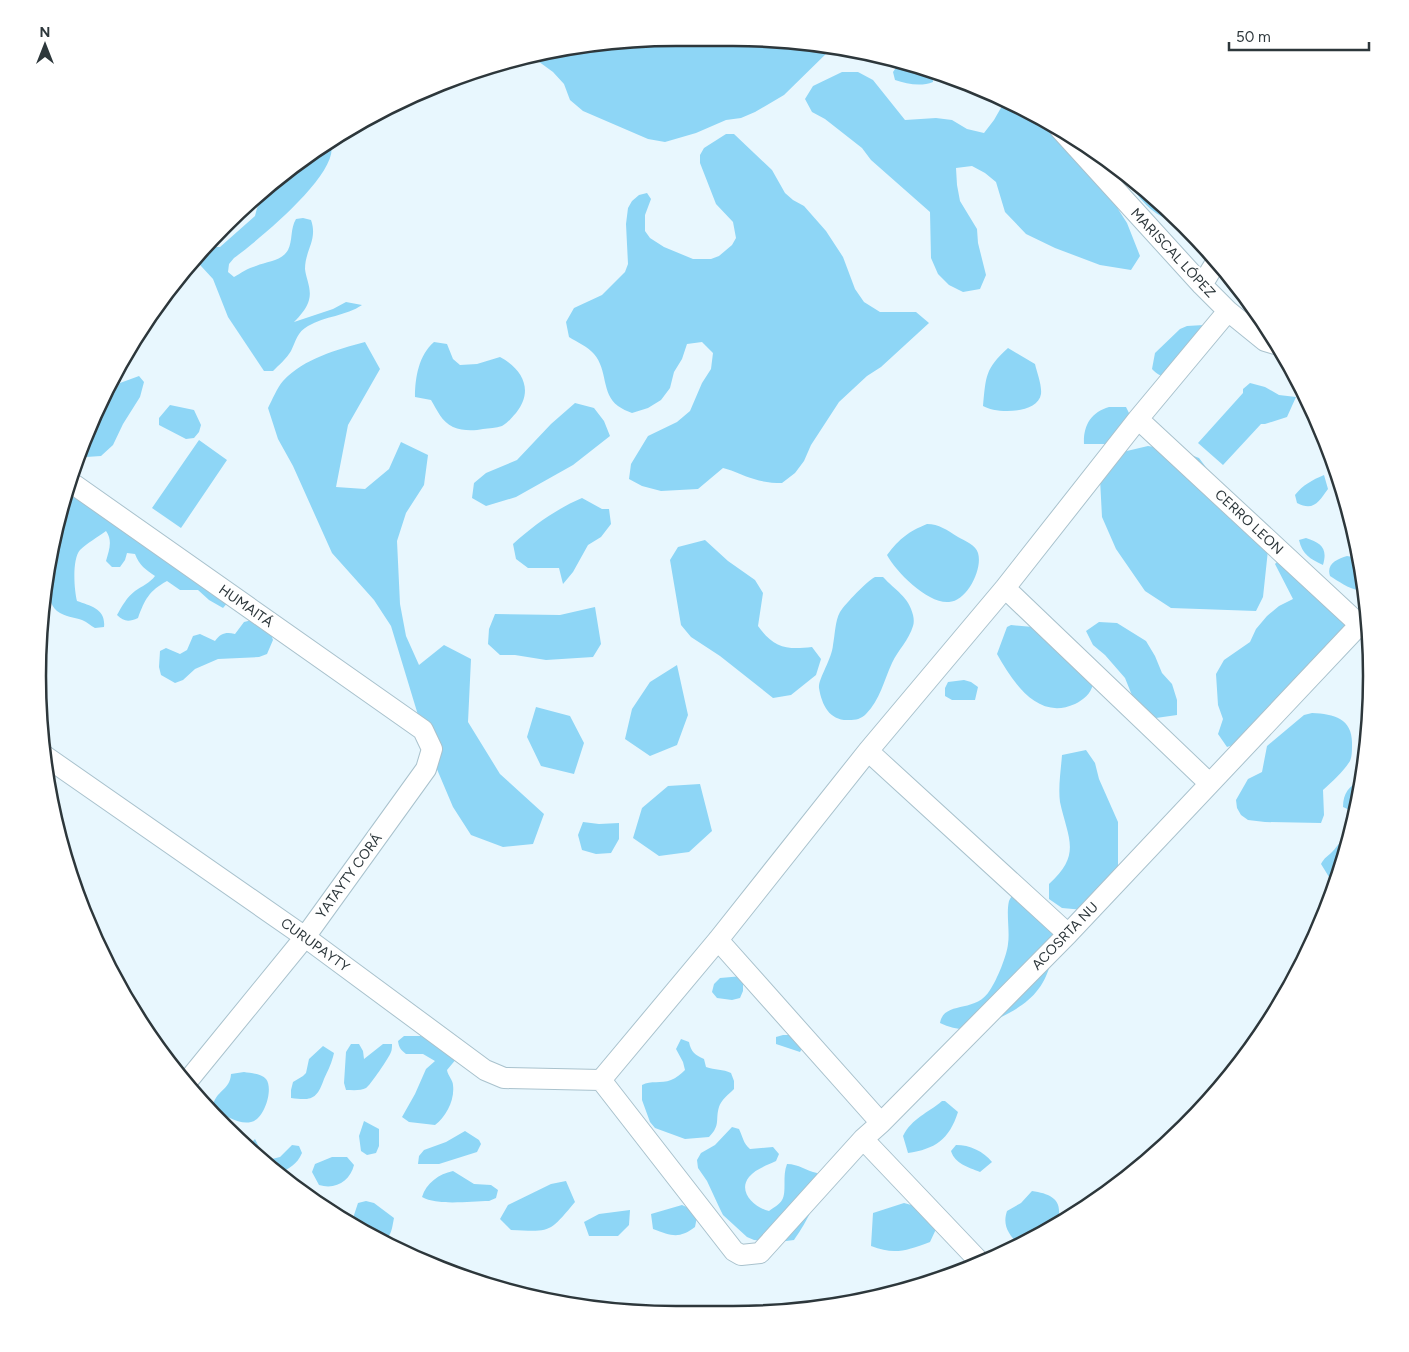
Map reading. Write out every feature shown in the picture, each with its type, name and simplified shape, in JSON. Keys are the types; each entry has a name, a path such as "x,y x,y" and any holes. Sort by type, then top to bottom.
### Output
{"street":[{"name":"MARISCAL LÓPEZ","path":"1078,149 1202,285 1228,310 1266,341"},
{"path":"1202,285 1212,268"},
{"path":"602,1080 718,940 868,751 1004,588 1138,419 1228,310"},
{"name":"CERRO LEON","path":"1138,419 1359,618"},
{"name":"HUMAITÁ","path":"76,486 423,730"},
{"path":"1004,588 1209,784"},
{"name":"ACOSRTA NU","path":"602,1080 734,1251 741,1256 760,1253 863,1139 1068,934 1360,624"},
{"name":"YATAYTY CORÁ","path":"191,1077 305,937 426,769 432,749 423,730"},
{"path":"868,751 1068,934"},
{"name":"CURUPAYTY","path":"52,761 305,937 485,1070 504,1078 602,1080"},
{"path":"718,940 881,1123"},
{"path":"863,1139 976,1257"}],"shaded area":[{"path":"733,46 826,54 784,95 755,112 741,118 726,120 696,133 665,142 648,139 583,111 570,100 564,84 553,72 539,62 594,52 635,48"},
{"path":"896,68 933,79 933,82 924,84 904,83 895,80 893,72"},
{"path":"842,72 858,72 873,80 905,120 936,118 952,120 967,129 984,133 1002,106 1012,111 1080,150 1112,193 1118,209 1127,223 1140,256 1131,270 1100,265 1055,248 1026,234 1005,212 996,182 985,173 972,166 956,168 960,201 977,229 978,243 986,275 980,289 963,292 949,285 938,274 931,258 930,212 871,160 862,148 825,119 812,112 805,99 813,86"},
{"path":"726,134 734,134 772,170 785,193 804,206 826,231 843,257 855,289 864,302 880,312 916,312 929,323 839,402 811,445 804,461 795,473 782,483 757,480 723,468 698,489 661,491 642,486 629,479 631,464 648,436 677,422 690,411 702,383 711,369 713,353 702,342 687,344 682,359 674,372 670,388 661,400 648,408 632,413 613,401 609,395 598,360 589,349 569,337 566,322 574,308 602,295 625,272 628,264 626,224 628,208 639,195 647,193 651,199 645,215 645,231 650,238 664,247 693,259 711,259 719,256 732,245 736,238 733,222 716,204 700,163 700,155 704,148"},
{"path":"331,149 330,157 323,172 310,189 277,222 234,258 229,264 228,272 234,277 250,268 282,257 290,246 296,219 303,218 311,220 313,227 305,269 310,296 305,309 294,322 333,309 346,302 362,305 349,312 321,320 304,328 291,351 273,371 264,371 228,317 213,279 200,265 216,247 220,247 255,216 257,208 293,176"},
{"path":"1137,194 1163,217 1153,211"},
{"path":"1204,325 1194,337 1174,372 1168,376 1160,375 1152,369 1155,353 1180,329 1187,326"},
{"path":"365,342 380,369 348,425 336,487 365,489 389,469 401,442 428,455 424,485 406,513 397,541 400,604 406,636 419,665 444,645 471,659 468,722 500,774 544,814 533,844 503,847 471,835 453,807 428,748 391,626 374,600 332,553 293,466 278,439 268,408 283,381 301,366 321,356"},
{"path":"434,342 447,344 453,359 460,365 477,364 500,357 515,368 523,381 524,397 516,413 508,422 500,427 479,430 457,428 449,425 443,419 431,400 415,397 421,360"},
{"path":"1008,348 1035,364 1041,394 1038,401 1025,409 1006,411 989,409 983,406 986,380 995,362"},
{"path":"139,376 144,382 140,397 123,424 113,445 101,456 86,457 111,397 120,383"},
{"path":"1250,383 1265,387 1279,395 1296,397 1287,417 1261,424 1223,465 1198,443"},
{"path":"575,403 594,408 604,421 610,436 573,465 516,497 486,506 472,498 474,483 486,473 517,460 551,424"},
{"path":"170,405 194,410 201,425 199,432 194,438 186,439 159,425 159,418"},
{"path":"1109,407 1126,407 1133,421 1117,444 1084,444 1085,431 1089,421 1097,412"},
{"path":"199,440 227,460 181,528 152,508"},
{"path":"1148,446 1181,451 1199,458 1268,550 1263,597 1256,611 1171,608 1145,591 1116,549 1102,517 1099,460 1114,454"},
{"path":"1324,475 1328,489 1319,501 1312,506 1297,503 1295,495 1298,491 1308,483"},
{"path":"74,495 229,601 223,608 209,600 198,590 180,590 167,581 148,596 138,618 129,621 122,619 117,615 127,599 155,576 143,567 135,554 127,553 120,567 112,567 106,561 110,542 106,531 89,542 77,554 74,574 77,601 100,612 103,616 104,627 95,628 82,620 66,616 57,611 51,602 52,594 58,553"},
{"path":"582,498 602,509 609,509 611,524 601,537 588,545 573,572 563,584 559,568 528,568 516,559 513,544 545,518"},
{"path":"927,524 939,526 947,530 973,545 977,550 979,560 976,575 967,590 956,600 949,602 932,598 905,578 887,555 905,536"},
{"path":"1306,538 1319,544 1324,550 1323,565 1310,558 1302,549 1299,540"},
{"path":"705,540 728,561 755,580 763,593 758,626 764,633 781,646 795,648 812,647 821,659 816,675 791,695 773,698 720,656 691,637 681,625 670,560 678,547"},
{"path":"1286,552 1355,616 1242,742 1227,747 1218,734 1223,719 1218,705 1216,674 1224,660 1250,642 1256,629 1267,616 1279,606 1293,599 1275,564"},
{"path":"1347,556 1352,557 1356,589 1330,576 1331,565 1336,560"},
{"path":"875,577 883,577 905,598 914,618 913,625 909,636 892,663 871,708 860,718 842,720 828,711 820,695 819,684 832,650 840,612 856,593"},
{"path":"595,607 601,644 593,657 546,660 515,655 500,655 488,644 489,629 495,614 560,615"},
{"path":"252,620 267,623 273,640 267,654 259,657 218,659 195,669 183,680 175,683 161,675 159,667 160,651 166,648 180,654 187,650 193,636 200,634 215,641 224,634 235,634 244,622"},
{"path":"1099,622 1117,623 1146,641 1162,673 1172,684 1177,700 1177,715 1142,720 1125,678 1105,655 1093,645 1086,631"},
{"path":"1011,625 1033,627 1093,684 1090,691 1081,701 1061,708 1049,707 1038,703 1019,687 997,654 1007,627"},
{"path":"677,665 688,715 677,745 650,756 625,739 632,709 650,682"},
{"path":"964,680 978,687 975,700 952,700 945,696 945,688 948,682"},
{"path":"536,707 570,716 584,743 574,774 541,766 527,737"},
{"path":"1312,713 1328,715 1341,720 1346,724 1352,736 1350,761 1341,773 1323,790 1324,815 1321,823 1248,820 1241,815 1237,808 1236,800 1248,779 1262,772 1267,746 1304,715"},
{"path":"1086,750 1095,763 1099,779 1118,822 1118,869 1095,911 1062,908 1049,899 1049,884 1066,864 1070,846 1059,796 1062,755"},
{"path":"700,784 712,831 689,852 659,856 633,838 642,808 668,786"},
{"path":"1353,785 1348,809 1343,807 1344,798"},
{"path":"583,822 599,824 619,823 619,839 611,853 596,854 582,850 578,835"},
{"path":"1340,843 1329,877 1321,864"},
{"path":"1015,892 1044,921 1054,937 1053,954 1048,972 1042,984 1026,1002 1016,1009 979,1028 959,1029 940,1023 943,1016 948,1012 977,1002 993,986 1007,949 1008,906 1009,900"},
{"path":"743,976 743,991 740,998 732,1000 717,998 712,992 714,984 720,978"},
{"path":"793,1035 804,1045 800,1052 776,1044 776,1037"},
{"path":"404,1036 421,1036 457,1058 447,1070 453,1083 453,1096 446,1113 435,1125 409,1122 402,1117 426,1069 435,1061 423,1054 406,1054 401,1049 398,1041"},
{"path":"681,1039 689,1042 694,1053 704,1059 706,1067 731,1073 734,1081 734,1089 720,1104 715,1129 709,1137 685,1139 655,1128 650,1122 642,1100 642,1085 671,1080 685,1070 676,1049"},
{"path":"351,1044 359,1044 363,1051 364,1059 383,1044 392,1044 391,1052 383,1065 368,1086 362,1090 346,1090 344,1083 346,1052"},
{"path":"323,1046 334,1053 319,1091 309,1099 291,1098 293,1082 306,1073 309,1059"},
{"path":"244,1072 256,1074 266,1079 269,1090 268,1096 264,1110 256,1120 246,1123 232,1119 226,1116 214,1103 228,1084 231,1074"},
{"path":"942,1101 945,1101 958,1112 950,1130 940,1142 933,1146 908,1153 903,1136 916,1120"},
{"path":"364,1121 379,1129 379,1146 376,1153 367,1155 361,1151 359,1136"},
{"path":"732,1127 739,1129 744,1142 750,1149 773,1147 779,1154 776,1161 755,1172 746,1183 746,1194 758,1207 769,1211 781,1201 784,1193 787,1164 817,1173 820,1180 818,1194 807,1220 794,1240 778,1242 754,1240 747,1237 723,1215 707,1181 698,1168 697,1160 701,1153 715,1145"},
{"path":"465,1131 479,1140 481,1144 477,1152 439,1164 418,1164 419,1156 424,1150 446,1142"},
{"path":"292,1145 299,1146 302,1153 286,1170 273,1159 280,1157"},
{"path":"956,1145 976,1149 992,1162 980,1172 967,1167 956,1159 951,1151"},
{"path":"332,1157 347,1157 354,1165 352,1171 346,1180 341,1183 331,1186 319,1185 312,1172 315,1164"},
{"path":"453,1171 474,1184 491,1185 498,1190 496,1198 489,1201 454,1202 429,1200 422,1197 430,1183 443,1174"},
{"path":"566,1181 575,1202 554,1225 534,1231 511,1230 500,1219 508,1205 551,1184"},
{"path":"1032,1191 1046,1194 1058,1204 1059,1214 1014,1240 1005,1221 1007,1211 1021,1203"},
{"path":"366,1201 374,1203 394,1218 388,1236 354,1216 358,1203"},
{"path":"904,1203 937,1212 937,1227 930,1242 900,1251 879,1249 871,1246 873,1213"},
{"path":"682,1205 698,1212 695,1227 680,1235 653,1229 651,1214"},
{"path":"630,1210 629,1225 618,1236 589,1236 584,1222 599,1214"}]}
